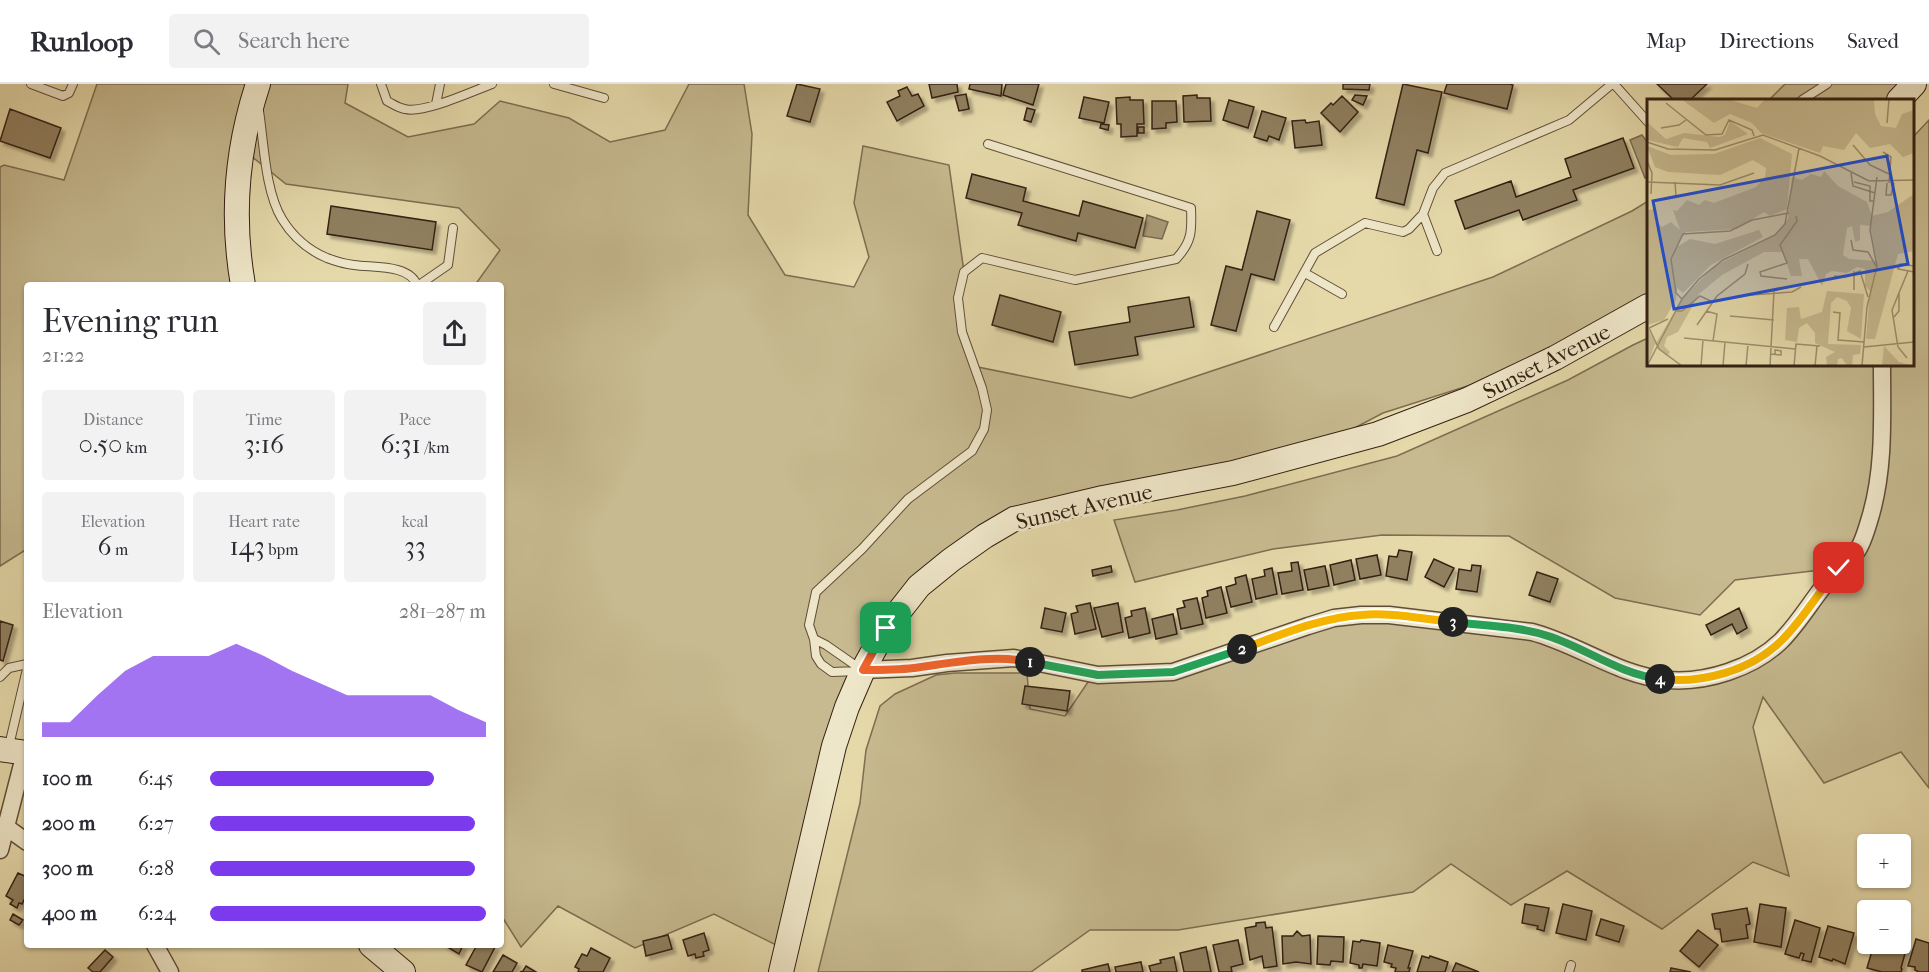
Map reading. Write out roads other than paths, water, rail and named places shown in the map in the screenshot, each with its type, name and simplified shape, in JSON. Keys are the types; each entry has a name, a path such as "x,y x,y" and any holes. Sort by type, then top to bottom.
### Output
{"street":[{"path":"1900,99 1914,84"},
{"path":"242,282 237,253 235,213 237,180 241,147 257,87"},
{"name":"Sunset Avenue","path":"781,972 834,746 847,708 863,670 886,628 919,586 951,560 1014,519 1102,498 1233,473 1378,434 1467,400 1555,358 1647,307"},
{"path":"863,670 912,668 1014,658 1098,675 1173,672 1334,618 1389,615 1532,632 1550,637 1631,672 1650,677 1670,680 1716,675 1759,657 1780,641 1839,568 1858,551 1870,518 1878,484 1881,457 1882,366"},
{"path":"0,850 6,827 15,751"},
{"path":"6,827 24,840"},
{"path":"157,948 170,972"},
{"path":"375,948 403,972"}],"lane":[{"path":"31,84 63,96 69,93 73,84"},
{"path":"381,84 387,101 405,110 427,108 492,84"},
{"path":"436,104 440,84"},
{"path":"554,84 604,98"},
{"path":"1274,327 1315,253 1365,223 1403,232 1409,229 1423,214 1433,188 1445,173 1569,120 1613,84 1647,121"},
{"path":"1804,99 1827,84"},
{"path":"257,87 273,197 282,218 295,237 310,249 327,258 351,265 406,273 416,282"},
{"path":"863,670 832,672 821,664 816,656 810,626 816,592 862,549 908,500 972,451 984,429 987,410 982,388 962,332 958,298 964,272 982,258 1075,280 1176,259 1186,248 1192,230 1191,208 988,144"},
{"path":"1423,214 1437,250"},
{"path":"422,282 448,265 453,228"},
{"path":"1305,273 1342,294"},
{"path":"814,639 863,670"},
{"path":"0,677 9,668 24,664"},
{"path":"15,751 24,690"}]}
